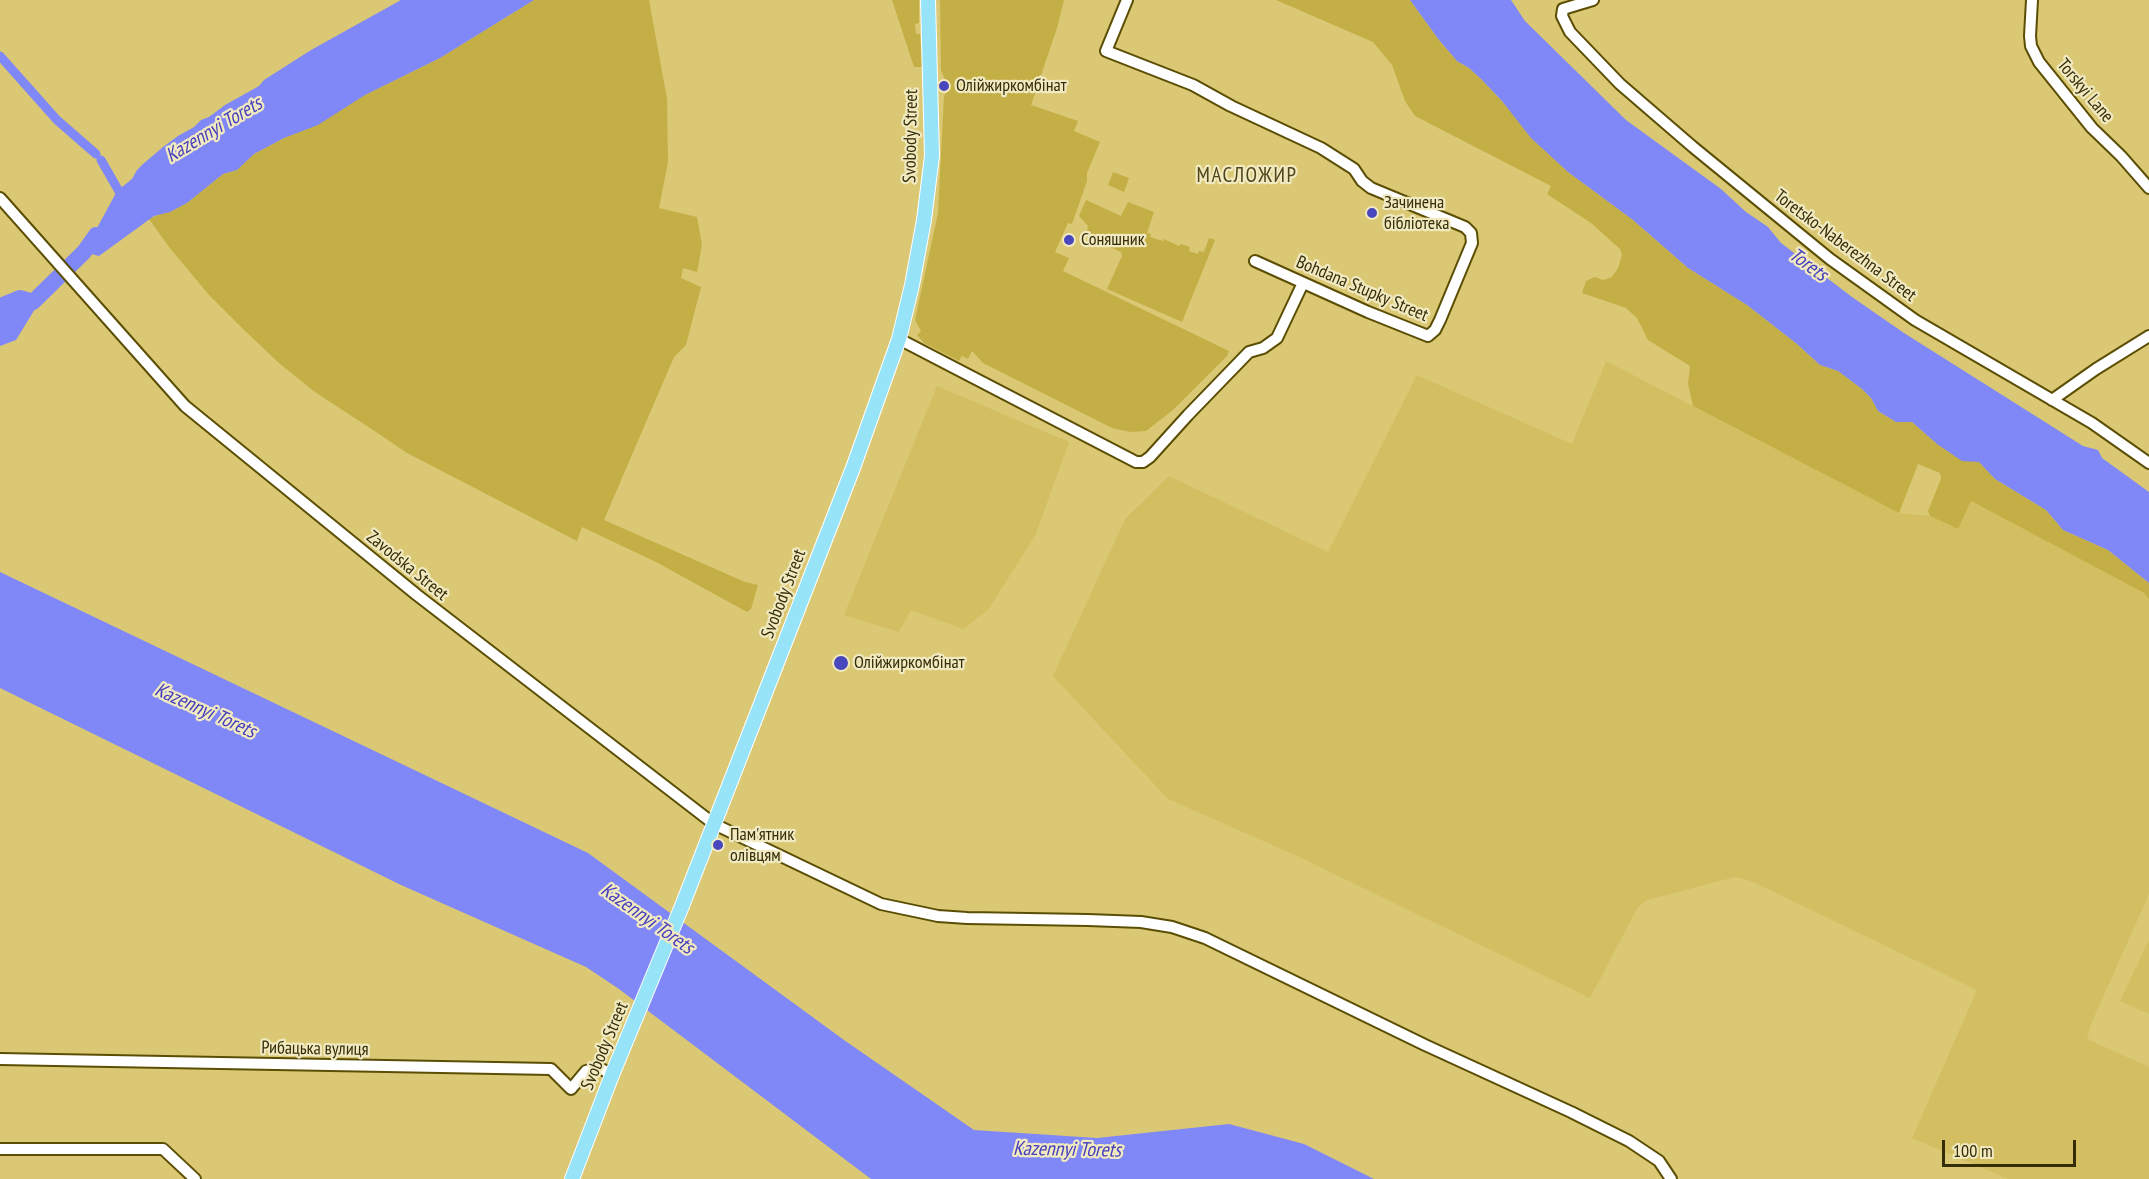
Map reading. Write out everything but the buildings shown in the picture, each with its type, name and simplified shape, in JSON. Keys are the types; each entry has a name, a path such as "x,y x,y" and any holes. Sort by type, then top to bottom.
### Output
{"main road":[{"name":"Svobody Street","path":"572,1179 682,906 853,468 899,339 912,285 932,156 928,0"}],"street":[{"name":"Bohdana Stupky Street","path":"1127,0 1106,51 1193,85 1231,106 1321,148 1354,170 1366,185 1465,227 1473,243 1440,320 1435,330 1428,336 1255,261"},
{"name":"Toretsko-Naberezhna Street","path":"1593,0 1563,9 1562,16 1570,32 1620,84 1830,259 1915,320 2092,423 2149,463"},
{"name":"Torskyi Lane","path":"2032,0 2031,46 2039,62 2092,128 2149,188"},
{"name":"Zavodska Street","path":"0,198 185,406 417,595 714,824 881,904 938,916 1141,922 1172,927 1205,938 1629,1141 1659,1161 1671,1179"},
{"path":"899,339 1115,452 1136,462 1143,462 1150,458 1249,352 1263,348 1277,338 1303,283"},
{"path":"2052,400 2149,336"},
{"name":"Рибацька вулиця","path":"0,1059 551,1069 571,1089 586,1071 600,1068 612,1075"},
{"path":"0,1149 163,1149 195,1179"}],"shaded area":[{"path":"534,0 649,0 667,99 668,162 659,208 697,217 702,245 697,272 683,268 681,278 701,287 686,345 674,357 604,520 745,582 758,585 751,609 747,612 656,562 582,527 577,541 407,453 315,392 280,364 209,295 149,219 187,203 223,174 237,170 254,154 318,124 365,95 440,58"},
{"path":"892,0 919,0 919,23 915,24 916,34 920,34 922,67 914,67"},
{"path":"940,0 1064,0 1031,105 1078,121 1074,131 1100,142 1087,173 1087,181 1072,224 1068,223 1055,252 1069,258 1063,271 1229,351 1227,356 1173,410 1146,431 1130,432 1112,428 983,363 972,351 968,359 962,356 959,361 924,343 917,335 921,331 915,320 938,213 944,96 948,90 948,80 945,80 941,70"},
{"path":"1276,0 1410,0 1457,61 1481,79 1568,172 1633,220 1688,268 1747,305 1820,365 1838,371 1862,389 1871,398 1878,411 1896,422 1912,422 1937,444 1979,462 1995,479 2046,510 2063,530 2108,550 2149,583 2149,599 2144,593 1971,501 1958,529 1930,516 1928,511 1941,479 1940,473 1918,464 1899,513 1693,406 1688,384 1690,366 1648,340 1637,318 1626,308 1582,293 1586,281 1595,277 1603,280 1612,277 1622,255 1620,249 1591,223 1547,194 1551,186 1415,116 1405,101 1392,65 1373,42"},
{"path":"1113,172 1129,178 1124,192 1108,185"},
{"path":"1086,200 1121,216 1128,202 1154,212 1147,233 1151,234 1150,237 1190,247 1189,251 1198,254 1199,251 1204,252 1209,238 1215,240 1182,322 1107,289 1122,256 1121,252 1086,236 1088,226 1079,216"},
{"path":"1606,361 1899,513 1930,516 1958,529 1971,501 2144,593 2149,599 2149,894 2091,1024 2087,1039 2149,1067 2149,1179 2008,1179 1912,1138 1977,990 1751,881 1735,877 1647,900 1638,907 1590,998 1295,855 1168,799 1053,676 1125,519 1169,476 1328,552 1417,375 1572,444"},
{"path":"937,386 1069,442 1035,536 988,610 963,629 911,610 899,632 844,615"},
{"path":"2149,940 2149,1014 2120,1001"}],"water":[{"path":"401,0 534,0 440,58 365,95 318,125 284,138 254,154 237,170 223,174 187,203 170,212 154,216 99,256 84,252 117,191 163,147 311,50"},
{"name":"Torets","path":"1410,0 1511,0 1525,21 1626,120 1721,189 1746,212 1768,227 1781,243 1904,333 2083,446 2098,450 2102,458 2149,492 2149,583 2108,550 2063,530 2046,510 1995,479 1979,462 1962,461 1937,444 1912,422 1896,422 1878,411 1871,398 1862,389 1838,371 1820,365 1747,305 1688,268 1633,220 1568,172 1531,138 1481,79 1457,61"},
{"path":"32,295 35,309 16,340 0,346 0,299"},
{"path":"0,572 588,853 844,1040 974,1130 1097,1138 1229,1124 1304,1144 1374,1179 871,1179 619,989 586,967 401,885 0,688"}],"waterway":[{"path":"0,56 57,120 96,154"},
{"path":"101,160 124,200"},
{"name":"Kazennyi Torets","path":"0,306 20,298 33,302 84,252 96,235"}],"place":[{"name":"Олійжиркомбінат","path":"944,86"},
{"name":"Зачинена бібліотека","path":"1372,213"},
{"name":"Соняшник","path":"1069,240"},
{"name":"Олійжиркомбiнат","path":"841,663"},
{"name":"Пам'ятник олівцям","path":"718,845"}],"district":[{"name":"МАСЛОЖИР","path":"1247,176"}]}
